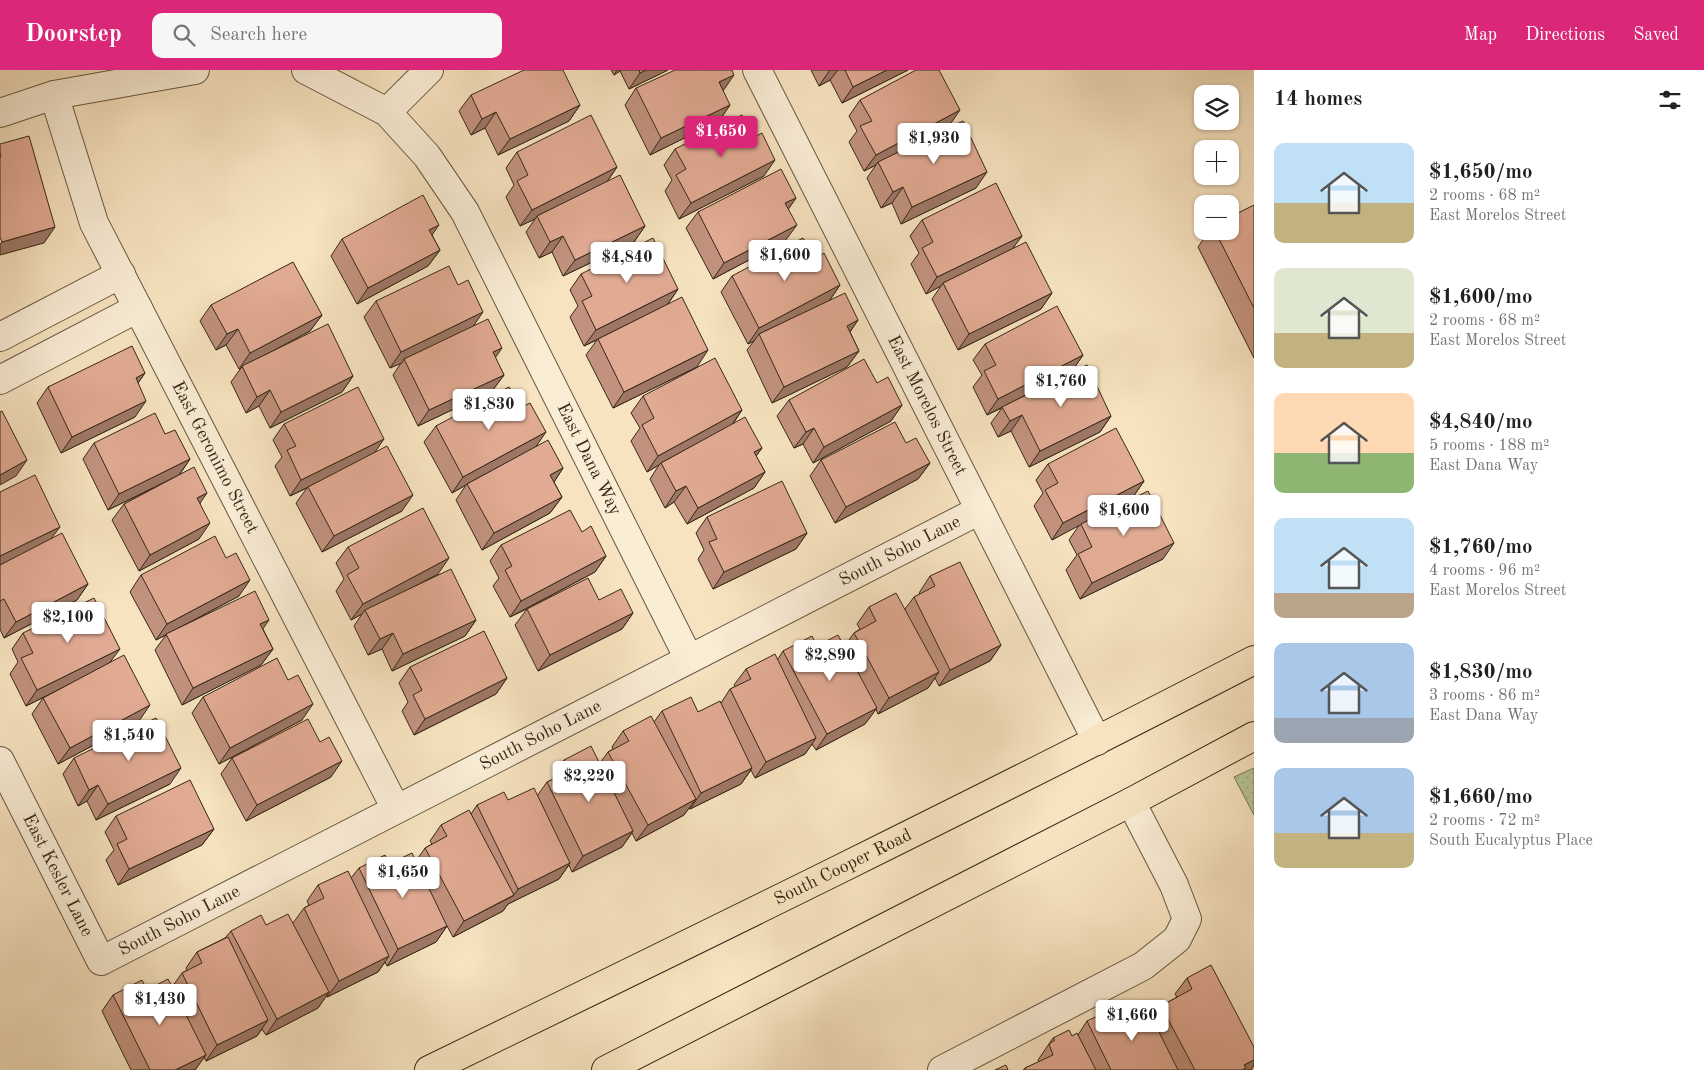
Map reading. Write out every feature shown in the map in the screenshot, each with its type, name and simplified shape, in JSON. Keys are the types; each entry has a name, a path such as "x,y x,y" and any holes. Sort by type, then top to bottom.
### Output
{"main road":[{"name":"South Cooper Road","path":"429,1070 689,944 1097,741 1254,660"},
{"path":"606,1070 1131,802 1254,736"}],"street":[{"path":"0,113 54,95 195,70"},
{"path":"306,70 387,112 429,70"},
{"name":"East Morelos Street","path":"757,70 1097,741"},
{"name":"East Geronimo Street","path":"54,95 94,223 396,809"},
{"name":"East Dana Way","path":"387,112 427,156 465,212 689,659"},
{"path":"0,338 121,274"},
{"path":"0,380 138,308"},
{"name":"South Soho Lane","path":"101,961 980,510"},
{"name":"East Kesler Lane","path":"0,761 101,961"},
{"path":"942,1070 1144,966 1177,939 1187,919 1174,885 1131,802"}],"green space":[{"path":"1254,768 1254,815 1234,777"}],"building":[{"path":"524,70 563,70 580,105 510,139 496,112 482,119 471,95"},
{"path":"675,70 732,70 734,75 719,82 730,105 661,138 636,88"},
{"path":"845,70 887,70 853,87"},
{"path":"916,70 939,70 960,110 876,155 860,126 872,121 860,100"},
{"path":"591,115 617,167 532,210 517,181 528,175 517,152"},
{"path":"742,115 753,138 762,133 775,160 691,203 676,175 686,169 675,149"},
{"path":"963,121 987,172 912,207 903,187 893,192 878,162"},
{"path":"29,136 55,227 2,242 0,237 0,144"},
{"path":"781,169 796,198 785,203 797,225 724,263 698,212"},
{"path":"620,175 645,226 575,260 563,236 550,242 537,216"},
{"path":"996,183 1022,236 937,277 922,248 933,242 922,220"},
{"path":"423,195 439,225 429,230 440,250 368,288 342,239"},
{"path":"1254,205 1254,308 1220,240 1239,240 1239,212"},
{"path":"653,238 678,289 596,330 582,301 592,296 581,274"},
{"path":"803,238 815,259 824,253 840,285 759,328 732,276"},
{"path":"1026,242 1052,293 969,334 943,283"},
{"path":"293,262 322,315 250,353 238,329 227,334 211,305"},
{"path":"449,266 458,285 468,280 483,312 401,352 376,301"},
{"path":"845,293 858,320 847,326 859,351 784,387 759,334"},
{"path":"682,297 708,350 624,392 598,339"},
{"path":"1057,306 1083,355 998,399 984,371 996,365 985,344"},
{"path":"488,319 502,348 493,352 504,375 429,410 404,359"},
{"path":"328,324 353,376 281,412 270,390 257,397 242,366"},
{"path":"132,346 145,373 136,378 146,401 72,437 48,387"},
{"path":"715,358 742,410 658,456 642,425 654,418 643,396"},
{"path":"864,359 877,383 888,377 902,405 824,447 814,428 806,432 789,400"},
{"path":"1087,365 1111,416 1040,451 1022,415 1010,421 1002,407"},
{"path":"358,387 384,439 301,480 287,450 296,446 284,424"},
{"path":"509,387 520,408 530,403 546,432 463,477 436,426"},
{"path":"2,411 27,460 0,475 0,412"},
{"path":"155,413 165,434 175,430 190,459 119,494 94,443"},
{"path":"745,417 762,448 754,452 765,472 698,508 686,486 676,491 661,463"},
{"path":"895,422 906,443 916,438 930,463 846,507 821,460"},
{"path":"1116,428 1144,481 1063,523 1045,490 1058,483 1048,464"},
{"path":"548,440 563,468 550,475 562,497 494,533 467,484"},
{"path":"387,446 413,495 334,536 308,487"},
{"path":"194,467 207,493 197,498 210,523 150,555 124,504"},
{"path":"35,475 60,527 0,556 0,492"},
{"path":"782,481 807,533 724,572 709,542 717,539 707,517"},
{"path":"1148,491 1174,543 1092,583 1078,554 1092,547 1081,524"},
{"path":"423,508 449,558 363,604 347,575 359,568 348,547"},
{"path":"570,510 582,532 591,526 606,556 521,601 505,570 512,566 501,545"},
{"path":"62,533 88,584 16,622 4,599 0,601 0,565"},
{"path":"215,536 226,558 236,553 250,580 167,624 141,575"},
{"path":"960,562 1001,645 950,670 914,597 935,586 930,576"},
{"path":"451,569 476,620 403,654 393,633 380,639 365,610"},
{"path":"588,578 599,600 621,589 633,613 550,655 527,609"},
{"path":"255,591 269,620 260,624 273,649 193,688 166,634"},
{"path":"896,593 939,672 889,698 854,633 876,621 869,607"},
{"path":"94,598 120,649 37,690 21,658 33,653 23,633"},
{"path":"484,631 507,678 425,719 413,695 422,690 410,667"},
{"path":"838,635 877,708 827,734 783,651 812,636 817,646"},
{"path":"775,654 816,738 766,762 730,689 751,679 746,669"},
{"path":"124,655 150,705 70,748 43,698"},
{"path":"277,658 288,680 298,675 313,704 230,748 203,697"},
{"path":"691,697 698,712 720,701 752,768 701,793 662,711"},
{"path":"651,716 696,799 648,825 608,752 629,741 623,731"},
{"path":"156,718 181,768 108,804 98,785 89,790 74,758"},
{"path":"308,719 320,742 329,737 342,761 257,805 232,758"},
{"path":"591,746 633,831 583,856 547,782 569,771 564,760"},
{"path":"190,780 214,829 129,869 117,844 127,839 116,816"},
{"path":"534,788 570,863 518,889 477,805 504,792 508,800"},
{"path":"469,810 514,895 464,921 425,848 447,836 441,825"},
{"path":"412,853 447,926 398,949 359,868 385,855 389,864"},
{"path":"348,871 389,956 339,981 304,908 324,898 318,885"},
{"path":"288,914 329,992 277,1019 231,931 261,915 266,925"},
{"path":"228,937 268,1020 217,1045 182,973 202,963 197,952"},
{"path":"1211,965 1254,1047 1254,1060 1244,1065 1246,1068 1242,1070 1195,1070 1161,1006 1192,989 1187,978"},
{"path":"168,979 206,1055 175,1070 150,1070 113,995 142,980 147,990"},
{"path":"1146,1006 1178,1070 1111,1070 1087,1021 1112,1009 1117,1020"},
{"path":"1069,1030 1072,1036 1077,1033 1096,1070 1026,1070 1025,1068 1053,1055 1049,1044 1055,1040 1053,1038"},
{"path":"1006,1065 1008,1070 995,1070"}]}
